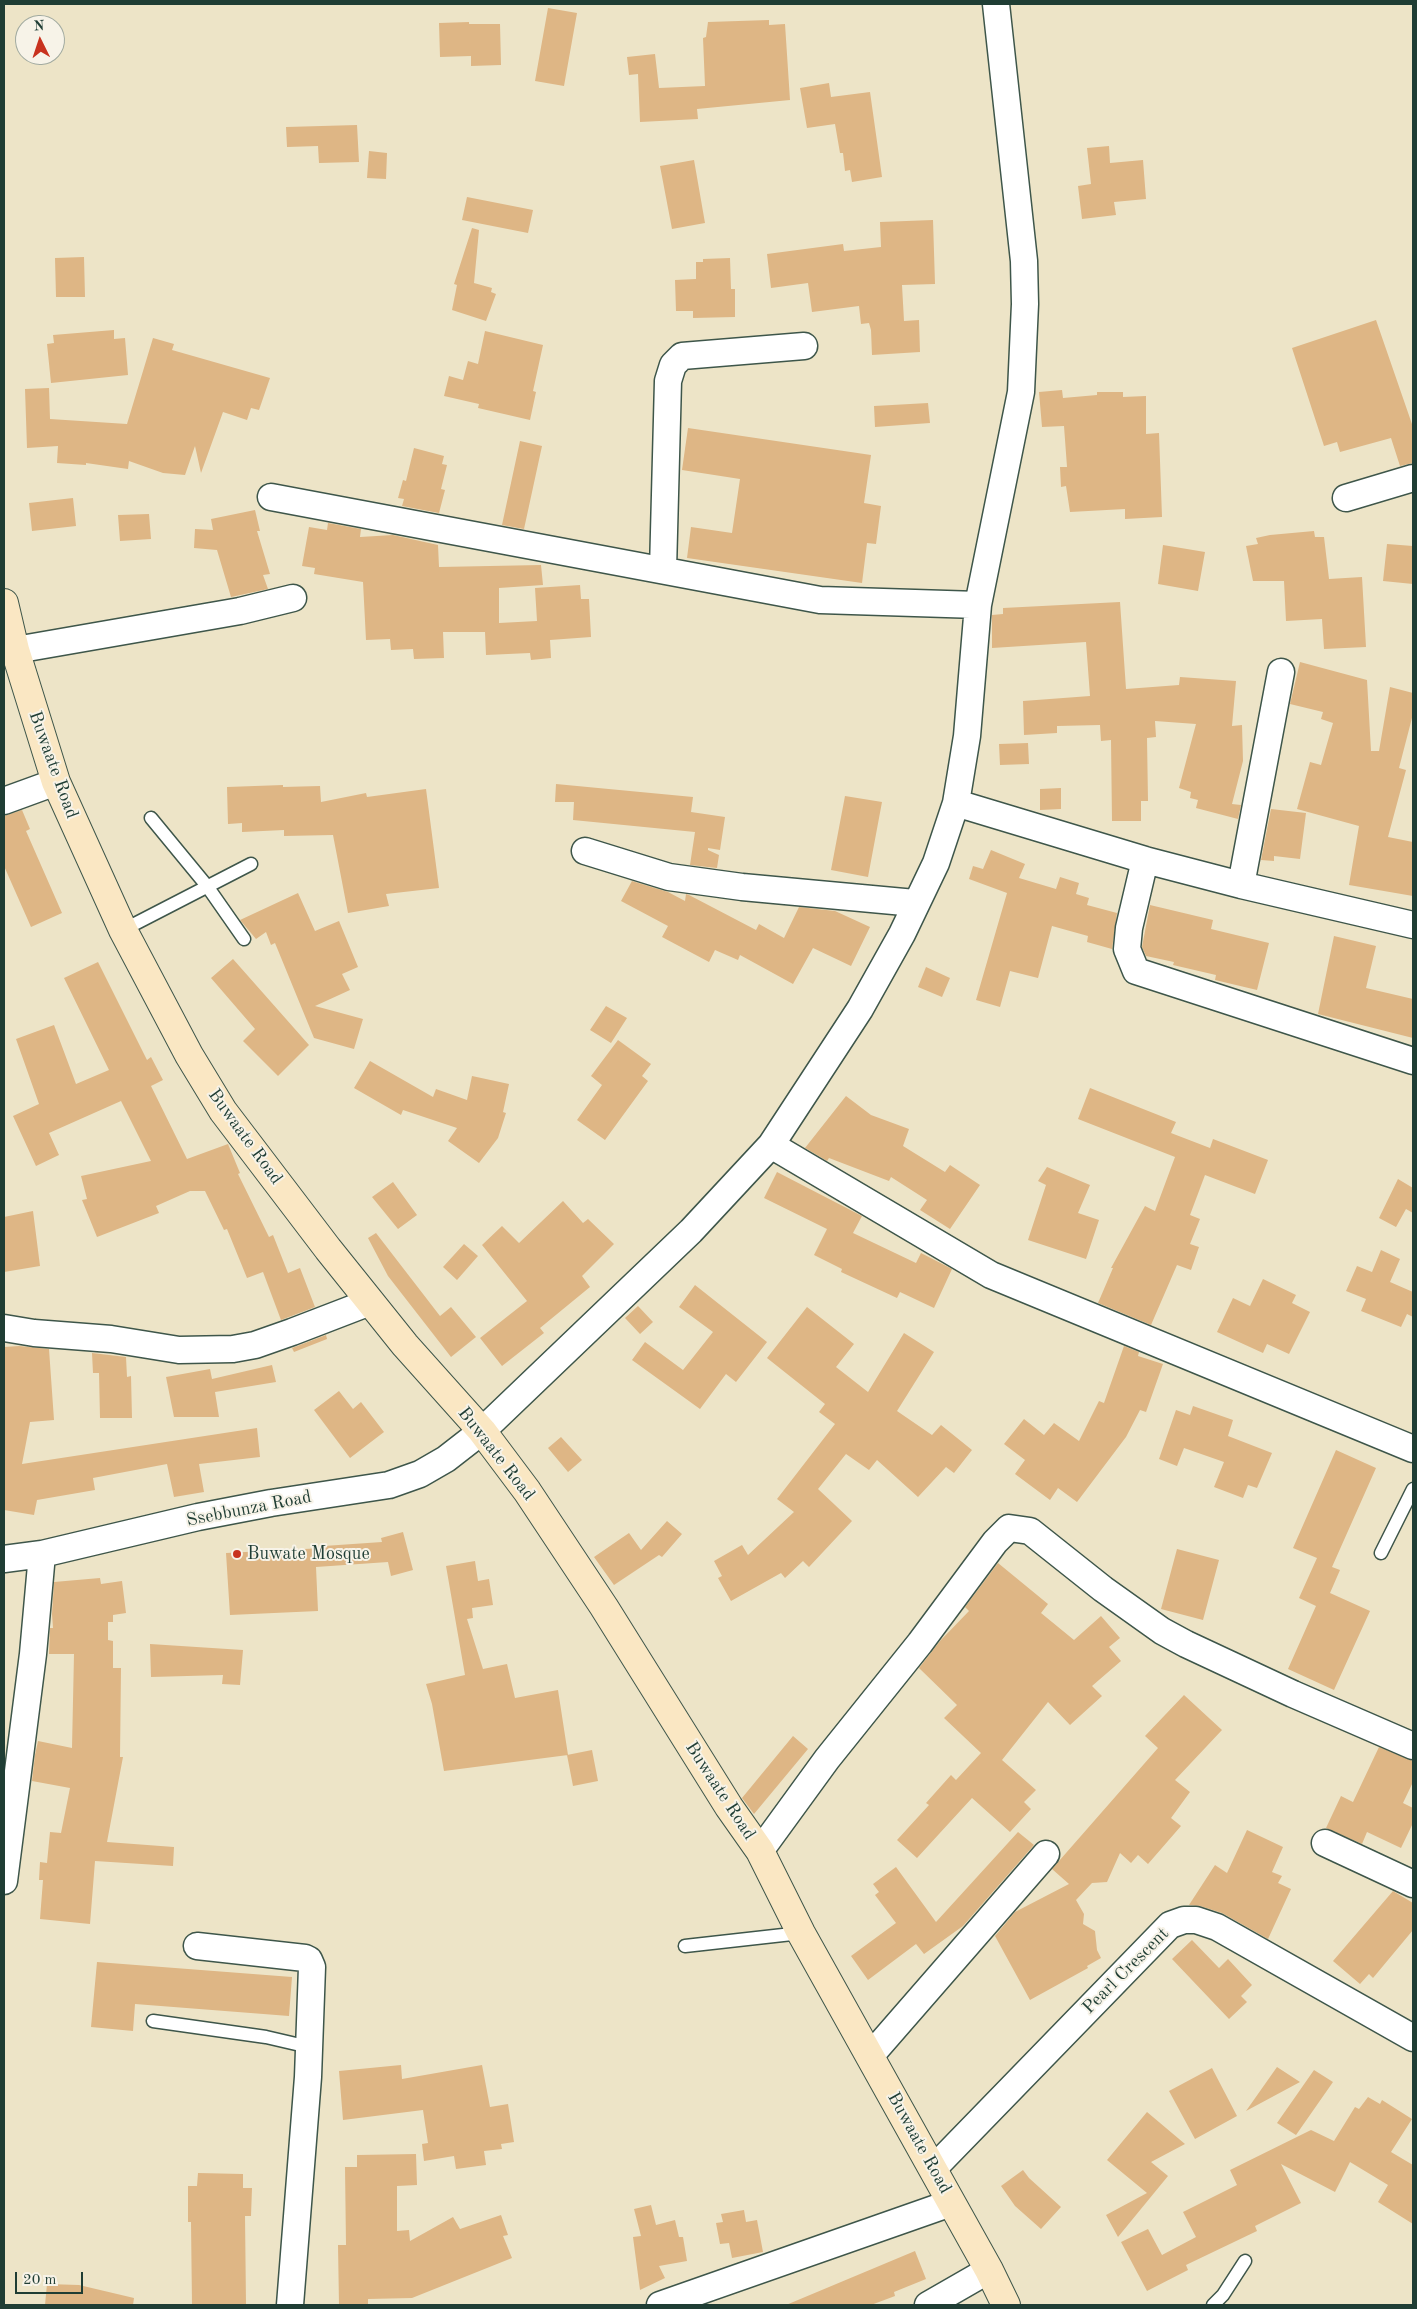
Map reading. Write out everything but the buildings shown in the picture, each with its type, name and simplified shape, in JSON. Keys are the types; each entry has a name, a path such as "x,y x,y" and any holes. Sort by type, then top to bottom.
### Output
{"street":[{"name":"Ssebbunza Road","path":"4,1559 42,1554 198,1517 271,1503 389,1485 420,1474 446,1459 482,1431 691,1231 771,1145 860,1009 902,934 915,903 936,863 956,803 967,736 978,605 1021,392 1025,304 1024,261 996,4"},
{"path":"663,570 668,381 673,365 682,356 804,346"},
{"path":"1346,498 1413,478"},
{"path":"272,497 820,600 978,605"},
{"path":"9,651 240,611 293,598"},
{"name":"Buwaate Road","path":"4,603 9,651 56,782 123,930 185,1047 223,1111 370,1302 405,1345 482,1431 527,1491 560,1541 729,1807 760,1851 801,1933 871,2055 989,2270 1006,2305"},
{"path":"1241,885 1281,672"},
{"path":"4,801 56,782"},
{"path":"956,803 1145,860 1241,885 1413,925"},
{"path":"585,851 669,877 742,887 915,903"},
{"path":"1145,860 1129,928 1127,949 1136,971 1413,1061"},
{"path":"771,1145 991,1275 1413,1449"},
{"path":"4,1328 34,1333 111,1339 179,1350 233,1349 255,1345 370,1302"},
{"path":"760,1851 827,1759 920,1643 995,1542 1010,1528 1030,1531 1103,1589 1162,1631 1186,1644 1413,1746"},
{"path":"4,1881 33,1654 42,1554"},
{"path":"1325,1843 1413,1884"},
{"path":"871,2055 1046,1854"},
{"name":"Pearl Crescent","path":"933,2169 1170,1925 1184,1920 1196,1920 1217,1928 1413,2038"},
{"path":"198,1946 305,1958 310,1960 312,1967 309,2047 290,2305"},
{"path":"660,2305 951,2202"},
{"path":"928,2305 989,2270"}],"lane":[{"path":"151,818 207,886 244,939"},
{"path":"123,930 251,864"},
{"path":"1381,1553 1413,1489"},
{"path":"686,1946 801,1933"},
{"path":"153,2021 266,2038 309,2047"},
{"path":"1213,2305 1223,2294 1244,2261"}],"place":[{"name":"Buwate Mosque","path":"237,1554"}]}
